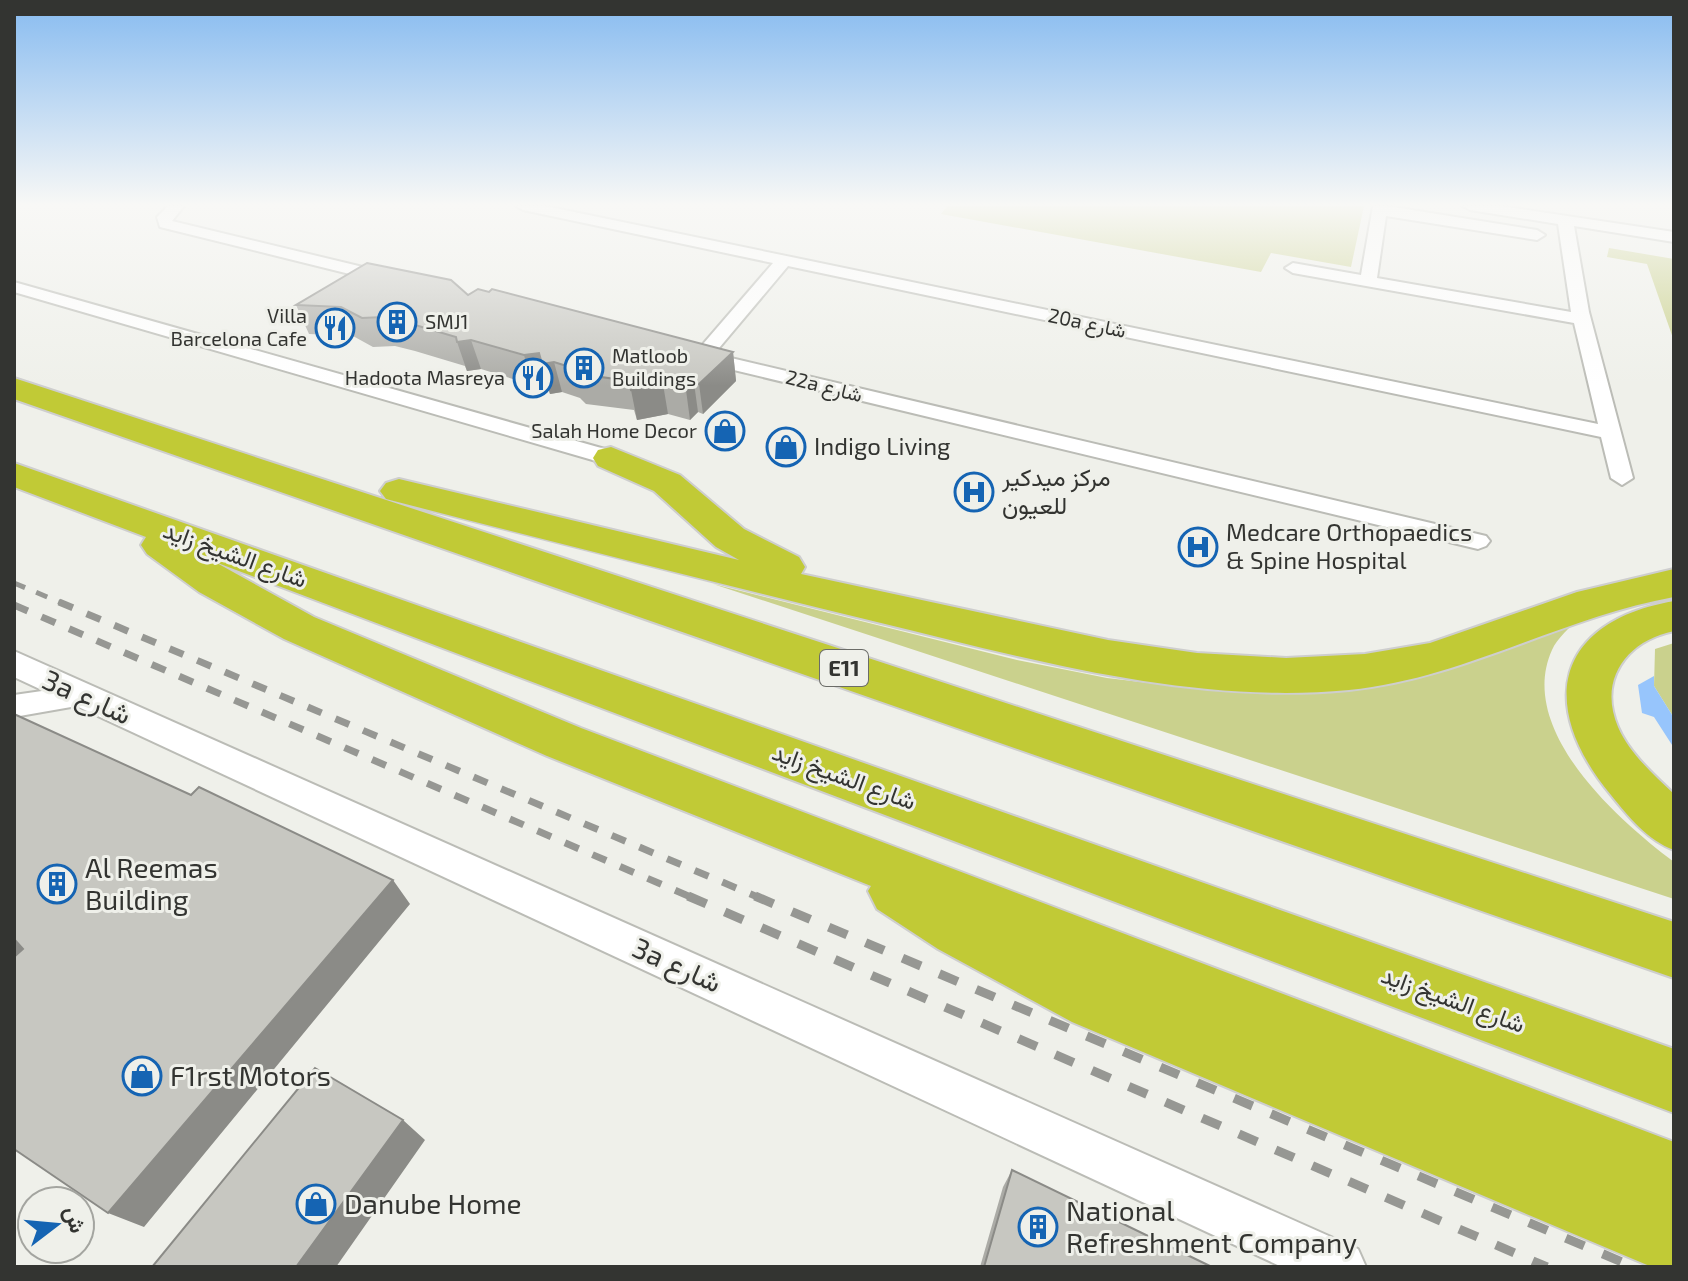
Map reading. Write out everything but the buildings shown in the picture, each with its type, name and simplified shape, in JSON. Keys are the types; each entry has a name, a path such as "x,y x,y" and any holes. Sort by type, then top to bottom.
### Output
{"highway":[{"name":"E11","path":"14,388 1674,950"},
{"path":"206,452 438,500 903,613 1140,664 1189,671 1287,676 1334,674 1421,661 1472,646 1586,603 1674,583"},
{"path":"611,458 667,483 730,538 756,555 903,613"},
{"name":"شارع الشيخ زايد","path":"14,474 1674,1081"},
{"path":"117,512 214,582 299,628 564,742 1674,1176"},
{"path":"1674,616 1643,624 1606,648 1591,674 1587,707 1598,736 1617,767 1645,800 1674,827"},
{"path":"845,850 898,893 958,930 1093,1001 1674,1241"}],"street":[{"path":"333,266 407,284"},
{"name":"22a شارع","path":"788,266 693,354 1478,541"},
{"name":"20a شارع","path":"810,266 1609,428"},
{"path":"1368,281 1371,266"},
{"path":"1573,266 1581,316 1622,478"},
{"path":"1293,268 1581,316"},
{"path":"14,287 611,458"},
{"name":"3a شارع","path":"14,663 1340,1267"},
{"path":"14,706 84,696"}],"green space":[{"path":"1227,266 1264,266 1261,272"},
{"path":"1648,266 1674,266 1674,341"},
{"path":"713,584 1017,660 1107,678 1191,688 1270,690 1579,617 1552,650 1545,680 1548,711 1560,741 1601,798 1674,862 1674,899"},
{"path":"1674,643 1674,718 1654,686 1655,649"}],"water":[{"path":"1654,676 1654,686 1674,718 1674,748 1654,717 1642,713 1638,685"}],"railway":[{"path":"14,583 64,604"},
{"path":"59,602 760,898"},
{"path":"14,605 693,898"},
{"path":"688,896 1547,1267"},
{"path":"755,896 1634,1267"}],"place":[{"name":"SMJ1","path":"397,322"},
{"name":"Villa Barcelona Cafe","path":"335,328"},
{"name":"Matloob Buildings","path":"584,368"},
{"name":"Hadoota Masreya","path":"533,378"},
{"name":"Salah Home Decor","path":"725,431"},
{"name":"Indigo Living","path":"786,447"},
{"name":"مركز ميدكير للعيون","path":"974,492"},
{"name":"Medcare Orthopaedics & Spine Hospital","path":"1198,547"},
{"name":"Al Reemas Building","path":"57,884"},
{"name":"F1rst Motors","path":"142,1076"},
{"name":"Danube Home","path":"316,1204"},
{"name":"National Refreshment Company","path":"1038,1227"}]}
